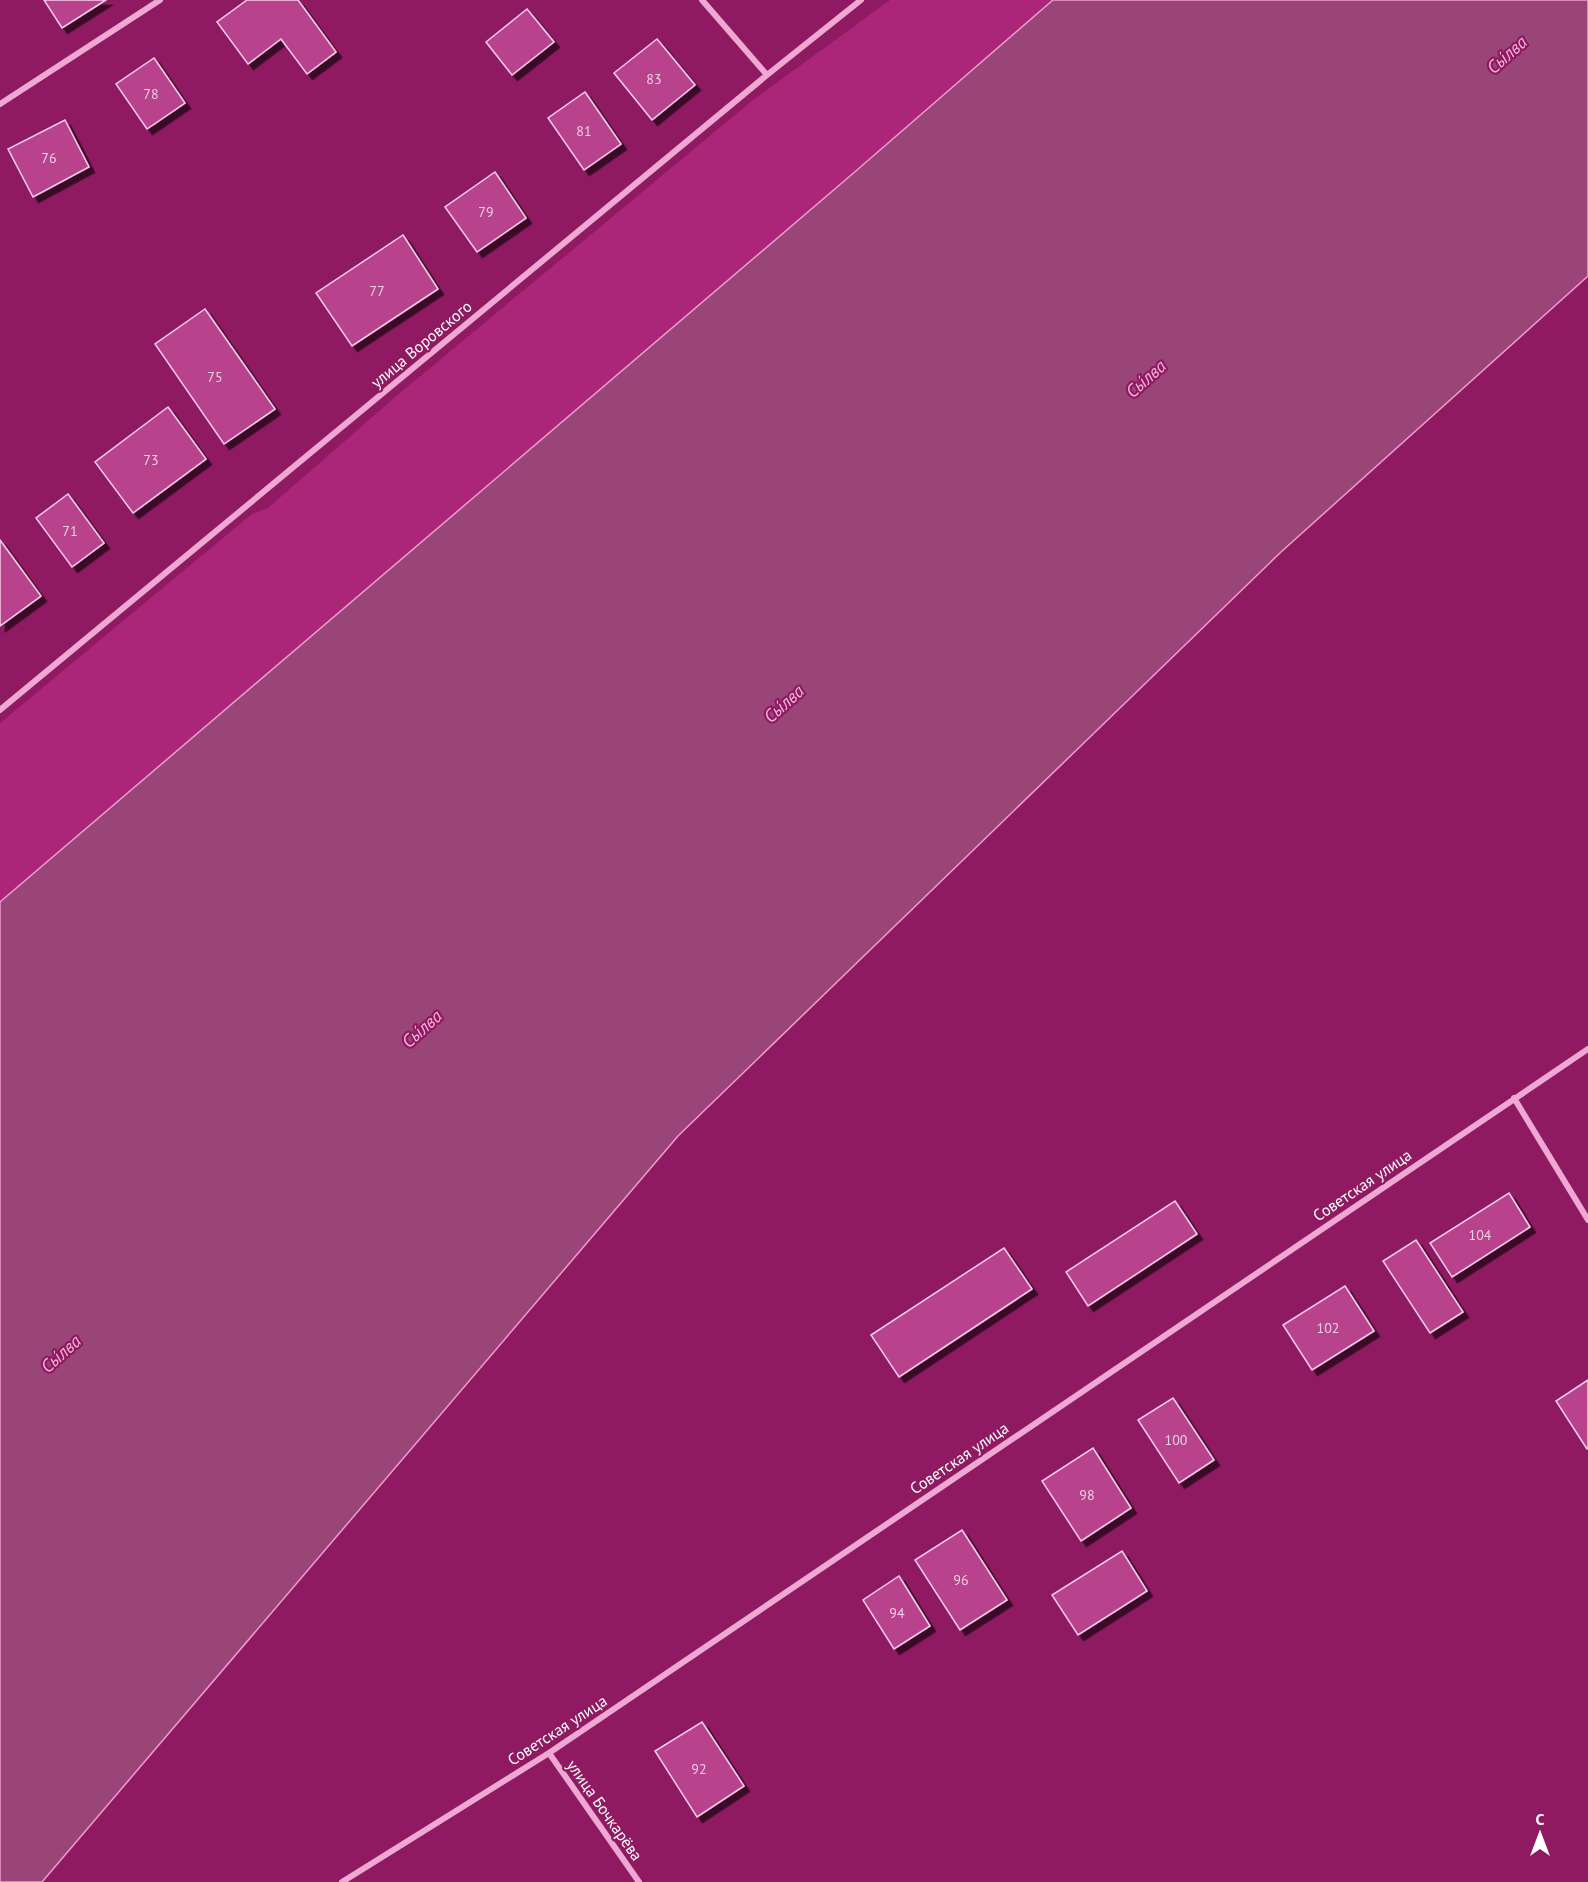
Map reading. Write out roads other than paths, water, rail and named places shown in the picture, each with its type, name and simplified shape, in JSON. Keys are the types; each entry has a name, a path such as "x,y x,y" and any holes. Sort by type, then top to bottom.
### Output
{"street":[{"path":"0,104 160,0"},
{"path":"702,0 766,75"},
{"name":"улица Воровского","path":"0,710 766,75 861,0"},
{"name":"Советская улица","path":"342,1882 549,1753 1588,1049"},
{"path":"1514,1098 1588,1220"},
{"name":"улица Бочкарёва","path":"549,1753 639,1882"}],"water":[{"name":"Сы́лва","path":"1053,0 1588,0 1588,276 1281,552 678,1136 42,1882 0,1882 0,902"}]}
